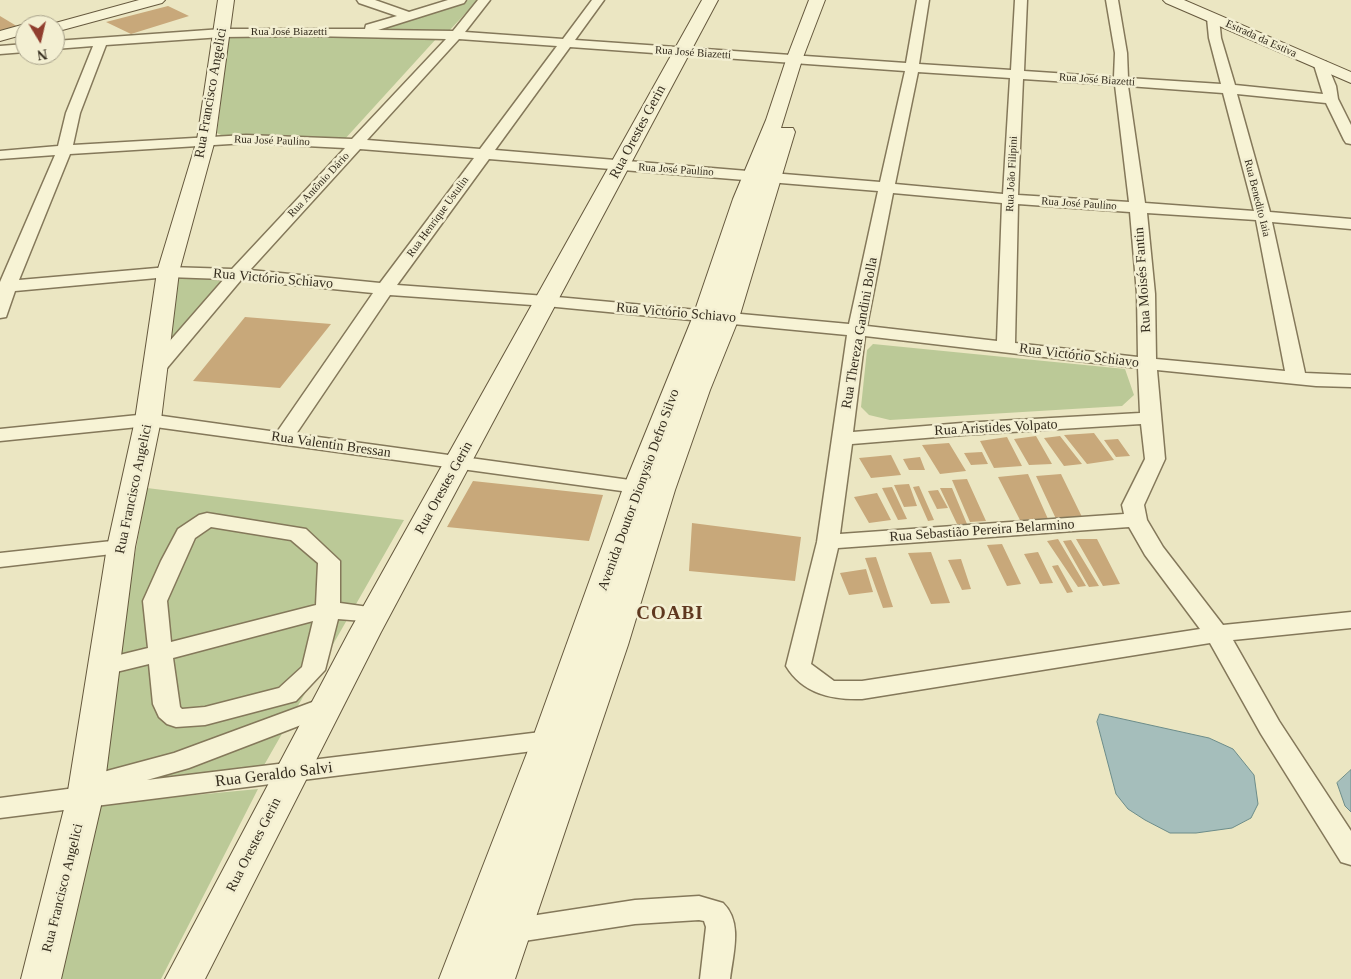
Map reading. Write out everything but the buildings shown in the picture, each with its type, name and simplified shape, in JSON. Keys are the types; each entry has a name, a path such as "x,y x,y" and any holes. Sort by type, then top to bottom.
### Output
{"street":[{"path":"65,18 133,0"},
{"path":"65,24 156,0"},
{"name":"Rua Francisco Angelici","path":"41,979 86,792 121,548 148,420 168,272 206,140 226,0"},
{"path":"363,0 407,15"},
{"path":"355,32 460,0"},
{"name":"Rua Antônio Dário","path":"155,370 237,274 456,35 484,0"},
{"name":"Rua Henrique Ustulin","path":"283,438 385,289 568,44 598,0"},
{"name":"Rua Orestes Gerin","path":"185,979 290,764 326,706 680,52 710,0"},
{"name":"Avenida Doutor Dionysio Defro Silvo","path":"459,979 549,740 649,489 696,390 716,317 765,195 762,176 797,102 800,60 817,0"},
{"name":"Avenida Doutor Dionysio Defro Silvo","path":"800,60 829,0"},
{"name":"Rua Thereza Gandini Bolla","path":"923,0 912,67 858,330 828,542 798,666 814,682 824,688 838,692 862,690 1217,634"},
{"name":"Rua João Filipini","path":"1006,347 1010,199 1021,0"},
{"name":"Rua Moisés Fantin","path":"1112,0 1122,53 1121,82 1138,208 1146,294 1150,418 1155,459 1133,505 1136,520"},
{"name":"Estrada da Estiva","path":"1170,0 1351,78"},
{"name":"Rua Benedito Iaia","path":"1213,18 1215,38 1263,216 1296,378"},
{"path":"0,36 15,32"},
{"name":"Rua José Biazetti","path":"65,44 222,33 355,32 456,35 1228,89 1331,99"},
{"path":"0,42 15,38"},
{"path":"0,313 4,286 64,151 73,113 100,41"},
{"path":"0,50 15,49"},
{"path":"1320,65 1329,86 1331,99 1351,140"},
{"name":"Rua José Paulino","path":"0,155 206,140 246,139 357,144 762,176 1010,199 1263,216 1351,224"},
{"name":"Rua Victório Schiavo","path":"4,286 168,272 237,274 385,289 546,301 858,330 1147,364 1296,378 1351,381"},
{"name":"Rua Aristides Volpato","path":"842,439 962,429 1150,418"},
{"name":"Rua Valentin Bressan","path":"0,435 148,420 649,489"},
{"name":"Avenida Doutor Dionysio Defro Silvo","path":"495,979 612,645 649,489"},
{"path":"207,520 298,534 329,561 328,610 312,670 287,695 205,716 176,718 168,711 155,601 186,534 207,520"},
{"path":"1136,520 1153,550 1217,634 1270,727 1351,854"},
{"name":"Rua Sebastião Pereira Belarmino","path":"828,542 1136,520"},
{"path":"0,560 121,548"},
{"path":"104,667 328,610 375,614"},
{"path":"1217,634 1351,620"},
{"path":"86,792 180,761 326,706"},
{"name":"Rua Geraldo Salvi","path":"0,808 86,792 290,764 549,740 577,742"},
{"path":"511,931 635,912 699,908 713,910 718,916 721,927 715,979"}],"green space":[{"path":"469,0 478,0 447,33 368,30"},
{"path":"229,36 368,36 436,39 344,140 251,135 223,136 217,133"},
{"path":"169,274 229,275 159,358"},
{"path":"873,344 1125,369 1134,395 1122,406 890,420 869,415 861,407 867,350"},
{"path":"147,488 404,520 259,774 92,792"},
{"path":"258,789 161,979 52,979 101,804"}],"water":[{"path":"1100,714 1209,738 1233,749 1254,775 1258,804 1251,818 1232,828 1196,833 1170,833 1128,809 1116,794 1097,722"},
{"path":"1351,770 1351,812 1345,806 1337,783"}],"district":[{"name":"COABI","path":"670,614"}]}
